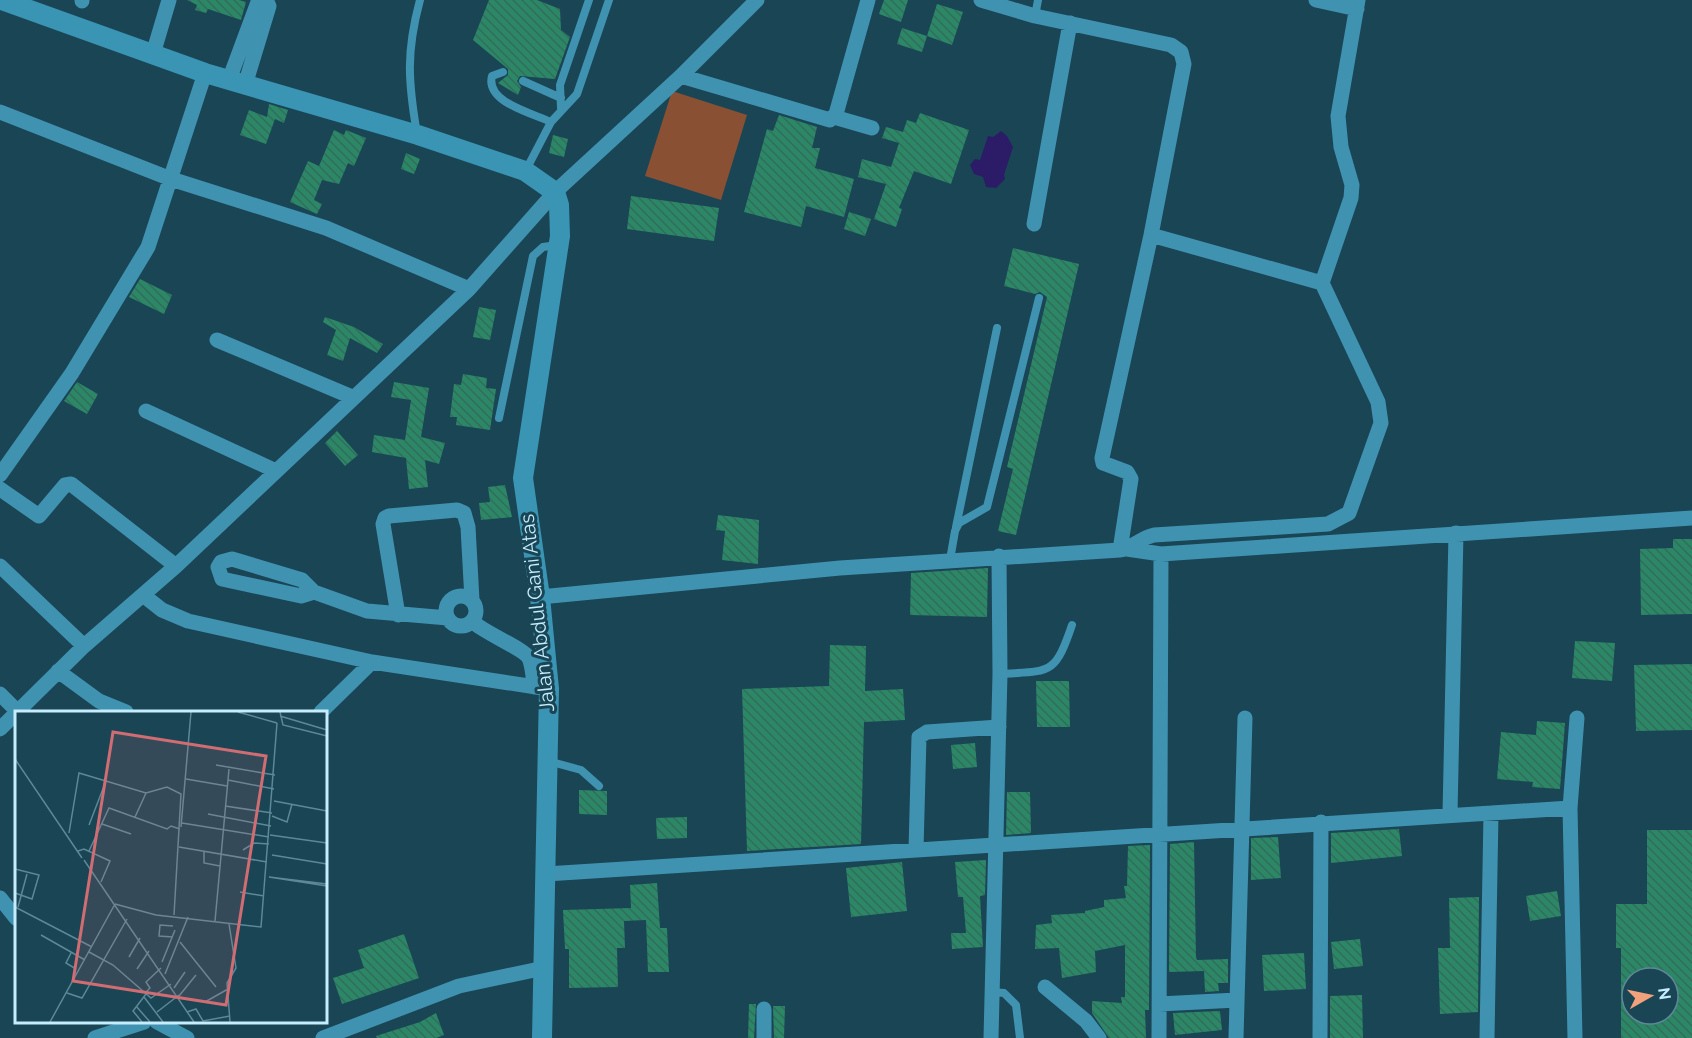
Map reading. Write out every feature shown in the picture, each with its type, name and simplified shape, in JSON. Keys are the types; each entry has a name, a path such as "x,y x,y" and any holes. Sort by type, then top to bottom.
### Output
{"street":[{"path":"2,0 205,73 418,135 525,171 555,192"},
{"path":"153,54 170,0"},
{"path":"237,83 269,6 264,0"},
{"path":"20,711 84,646 176,566 469,288 555,192 681,76 757,0"},
{"path":"834,117 868,0"},
{"path":"981,0 1035,16 1172,45 1183,55 1184,64 1151,235 1101,458 1103,463 1127,472 1131,479 1124,550"},
{"path":"1124,550 1137,540 1154,535 1328,524 1349,513 1380,429 1381,415 1378,402 1322,284 1351,198 1352,186 1340,139 1338,116 1357,5 1316,0"},
{"path":"1034,224 1070,23"},
{"path":"0,475 72,373 148,247 205,73"},
{"path":"681,76 825,120 834,117 872,128"},
{"path":"0,112 171,179 326,228 469,288"},
{"name":"Jalan Abdul Gani Atas","path":"542,1038 548,761 541,688 540,597 525,494 524,460 558,245 559,205 555,192"},
{"path":"1151,235 1322,284"},
{"path":"217,340 352,397"},
{"path":"146,411 276,471"},
{"path":"0,489 39,516 65,485 71,484 176,566"},
{"path":"314,592 302,596 222,579 218,567 221,562 232,559 302,580 314,592 367,611 398,615 447,618 456,626 468,625 473,622 477,610 471,600 468,527 464,513 457,510 385,518 383,524 398,615"},
{"path":"540,597 840,568 999,556 1124,550 1161,554 1692,518"},
{"path":"1450,814 1456,533"},
{"path":"1159,1038 1161,554"},
{"path":"991,1038 1000,674 999,556"},
{"path":"0,566 84,646"},
{"path":"143,595 162,610 188,621 372,662 541,688"},
{"path":"447,618 447,606 454,597 460,596 471,600"},
{"path":"473,622 495,638 523,651 529,658 541,688"},
{"path":"322,711 372,662"},
{"path":"58,671 99,701 124,711"},
{"path":"0,694 11,720"},
{"path":"1236,1038 1245,718"},
{"path":"1575,1038 1573,844 1570,808 1577,718"},
{"path":"916,850 919,737 927,732 999,727"},
{"path":"546,874 1159,836 1321,822 1570,808"},
{"path":"1487,1038 1491,813"},
{"path":"1320,1038 1321,822"},
{"path":"0,898 15,917"},
{"path":"323,1038 459,986 544,968"},
{"path":"1045,987 1086,1021 1098,1038"},
{"path":"1159,1004 1236,1000"},
{"path":"764,1009 764,1038"},
{"path":"101,1031 139,1023"},
{"path":"159,1023 187,1038"}],"lane":[{"path":"418,135 408,58 420,0"},
{"path":"561,108 560,85 590,0"},
{"path":"525,171 551,122 561,108 577,94 609,0"},
{"path":"1035,16 1038,0"},
{"path":"503,72 492,76 490,84 493,92 502,100 551,122"},
{"path":"523,81 561,98"},
{"path":"499,418 533,256 543,247 558,245"},
{"path":"955,531 962,520 978,514 987,507 1039,298"},
{"path":"950,560 997,328"},
{"path":"1000,674 1030,672 1052,667 1061,657 1072,625"},
{"path":"548,761 581,770 599,786"},
{"path":"992,992 1004,993 1016,1005 1020,1038"}],"shaded area":[{"path":"672,91 747,115 721,200 645,176"},
{"path":"1001,131 1013,147 1004,175 1005,179 996,188 986,187 983,177 974,174 970,165 975,159 980,160 988,136 993,137"}],"building":[{"path":"187,0 246,2 241,20 208,9 206,13 195,10 197,5"},
{"path":"489,0 537,0 560,9 561,30 570,37 555,79 520,76 517,81 521,87 518,95 498,83 508,75 508,69 473,40"},
{"path":"884,0 908,0 901,22 879,14"},
{"path":"937,4 963,12 952,45 927,36"},
{"path":"902,28 927,36 922,52 897,44"},
{"path":"269,104 288,110 284,123 275,119 266,144 240,135 249,110 267,117"},
{"path":"920,113 969,130 951,184 914,171 899,208 902,209 896,227 874,219 886,184 858,177 862,159 891,167 899,143 882,138 886,127 903,132 907,120 916,123"},
{"path":"779,115 817,127 812,148 820,148 815,168 854,179 844,217 806,206 801,227 744,212 767,129 773,131"},
{"path":"334,130 344,135 346,130 366,138 354,166 348,163 339,184 322,180 314,200 322,204 317,214 290,202 308,161 319,166"},
{"path":"553,135 568,139 564,157 549,153"},
{"path":"406,153 420,159 414,174 401,169"},
{"path":"631,196 719,208 714,241 627,229"},
{"path":"849,212 871,219 865,236 844,229"},
{"path":"1013,248 1079,264 1016,535 998,531 1013,469 1007,467 1047,297 1040,292 1035,294 1004,286"},
{"path":"140,279 172,295 164,314 129,297"},
{"path":"479,307 496,310 490,340 473,337"},
{"path":"325,317 354,327 383,344 377,353 350,338 343,361 327,355 336,330 323,322"},
{"path":"463,374 487,378 486,388 496,389 490,430 456,425 457,417 450,417 454,384 461,385"},
{"path":"77,382 98,394 87,414 64,401"},
{"path":"394,382 429,388 421,437 445,443 439,464 425,460 428,487 409,489 406,458 372,452 374,435 405,440 411,400 391,397"},
{"path":"337,431 358,455 345,466 325,443"},
{"path":"505,485 512,517 481,520 479,503 490,502 488,487"},
{"path":"718,515 759,520 758,564 722,560 725,531 716,530"},
{"path":"1673,539 1692,539 1692,614 1641,615 1640,549 1673,548"},
{"path":"988,568 987,617 910,615 911,573"},
{"path":"1575,641 1615,643 1612,681 1572,678"},
{"path":"830,645 866,646 865,691 903,689 905,720 864,722 861,844 747,851 742,689 829,686"},
{"path":"1692,664 1692,730 1636,731 1634,665"},
{"path":"1036,681 1069,681 1070,727 1037,727"},
{"path":"1537,721 1565,723 1560,789 1532,787 1533,782 1497,779 1501,732 1536,735"},
{"path":"975,743 977,767 953,769 951,745"},
{"path":"579,790 607,791 607,815 579,814"},
{"path":"1007,792 1030,792 1031,833 1006,835"},
{"path":"687,817 687,838 657,839 656,818"},
{"path":"1399,829 1402,856 1331,863 1331,833"},
{"path":"1647,830 1692,830 1692,1038 1621,1038 1621,1026 1680,1026 1680,966 1621,966 1621,948 1616,948 1616,904 1647,904"},
{"path":"1278,837 1281,878 1251,880 1251,838"},
{"path":"1194,842 1196,957 1197,960 1228,959 1228,983 1218,983 1219,991 1205,992 1204,971 1169,972 1170,844"},
{"path":"1150,845 1149,1010 1145,1010 1146,1038 1109,1038 1092,1013 1092,1001 1122,1003 1121,997 1125,997 1125,945 1095,951 1096,972 1062,978 1059,948 1035,949 1036,925 1052,923 1051,915 1085,913 1085,911 1104,907 1104,900 1126,898 1124,886 1127,886 1128,846"},
{"path":"986,860 985,895 980,896 983,947 952,949 951,933 966,933 963,897 958,897 955,862"},
{"path":"902,862 907,911 851,917 846,868"},
{"path":"657,883 660,928 667,928 669,972 648,972 646,920 624,921 625,948 617,948 618,987 569,988 569,949 565,949 563,910 631,908 630,885"},
{"path":"1557,891 1561,916 1530,921 1526,896"},
{"path":"1479,897 1478,1012 1440,1014 1438,948 1450,948 1449,898"},
{"path":"404,934 419,978 342,1004 333,978 364,968 358,950"},
{"path":"1360,939 1363,966 1334,969 1331,942"},
{"path":"1304,953 1306,989 1264,991 1262,955"},
{"path":"1362,995 1363,1038 1330,1038 1330,996"},
{"path":"749,1004 756,1004 754,1038 748,1038"},
{"path":"773,1006 785,1006 784,1038 774,1038"},
{"path":"1220,1011 1222,1030 1175,1035 1173,1013"},
{"path":"436,1013 444,1035 436,1038 377,1038 376,1036 420,1022"}]}
